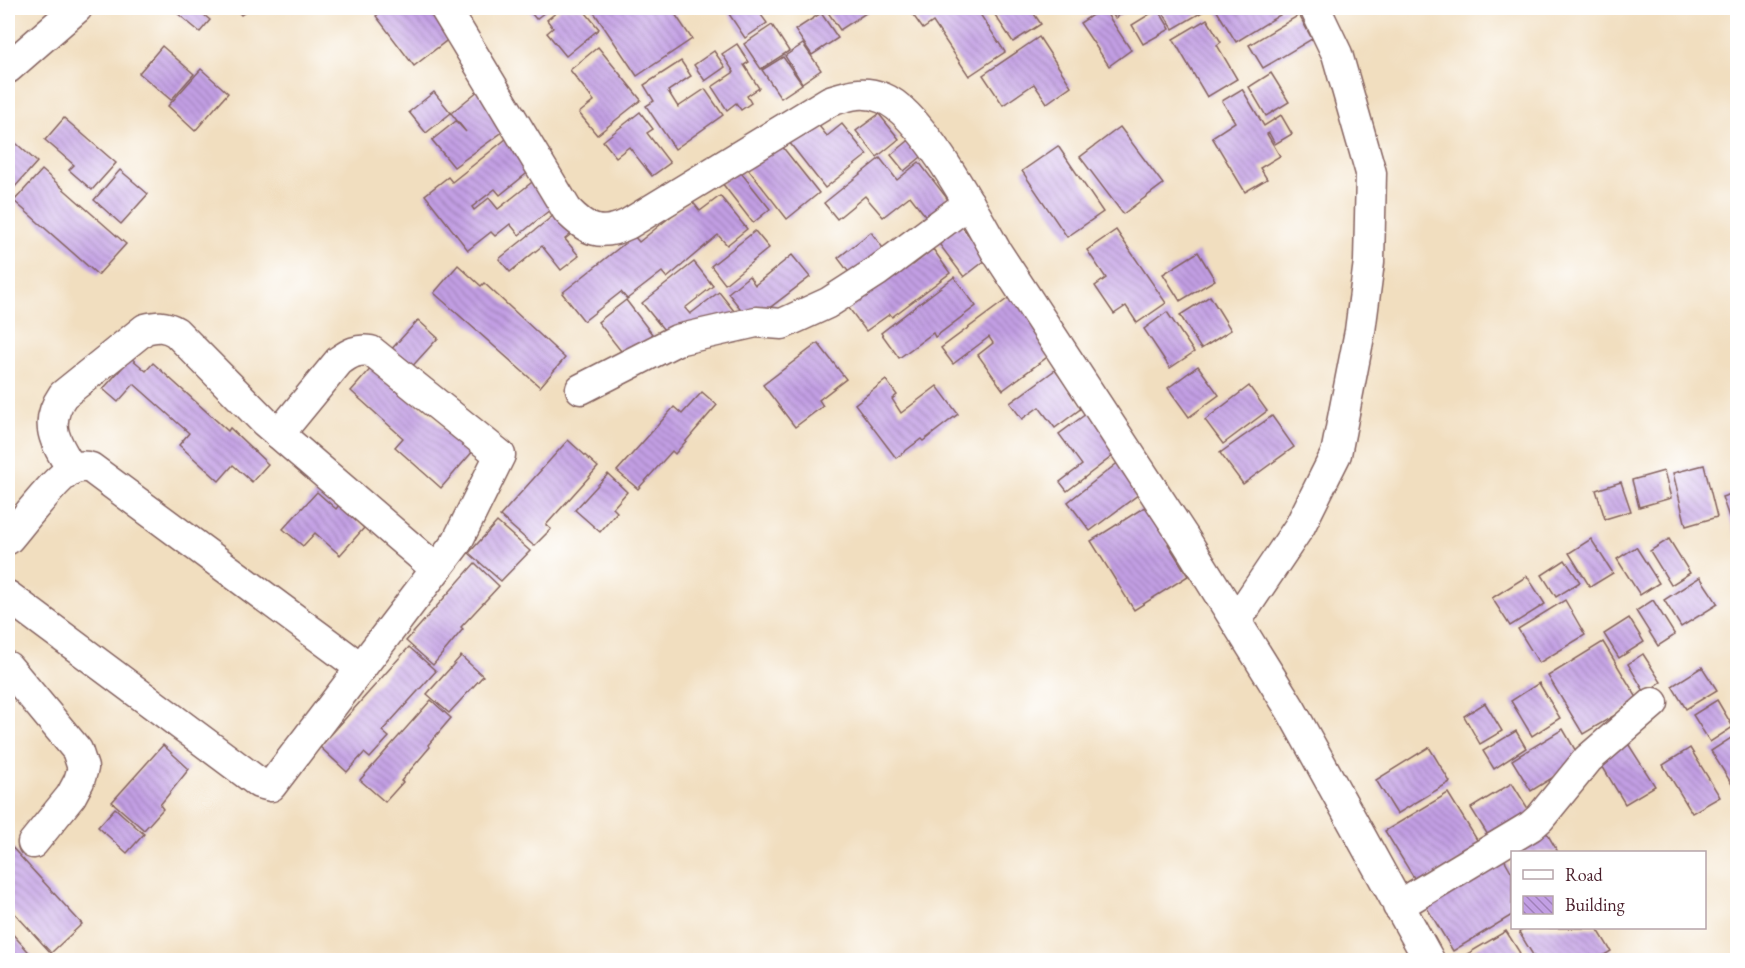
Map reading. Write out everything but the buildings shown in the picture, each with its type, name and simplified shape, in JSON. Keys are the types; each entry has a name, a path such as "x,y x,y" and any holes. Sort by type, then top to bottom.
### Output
{"street":[{"path":"8,68 77,8"},
{"path":"445,8 567,210 580,224 594,230 613,231 628,224 830,101 856,93 884,98 917,124 969,203 996,251 1236,621 1290,710 1429,960"},
{"path":"1236,621 1300,525 1336,454 1360,332 1368,273 1371,173 1337,54 1315,8"},
{"path":"581,389 677,340 756,322 782,324 828,303 876,273 969,203"},
{"path":"72,469 57,446 51,424 54,408 63,395 145,329 157,326 167,327 176,332 279,434 436,570"},
{"path":"8,596 259,783 270,786 457,542 500,454 371,351 359,350 349,353 339,361 279,434"},
{"path":"8,539 58,481 72,469 83,466 91,468 361,668"},
{"path":"8,667 77,750 83,768 79,781 70,795 33,843"},
{"path":"1398,906 1531,826 1588,759 1653,703"}]}
